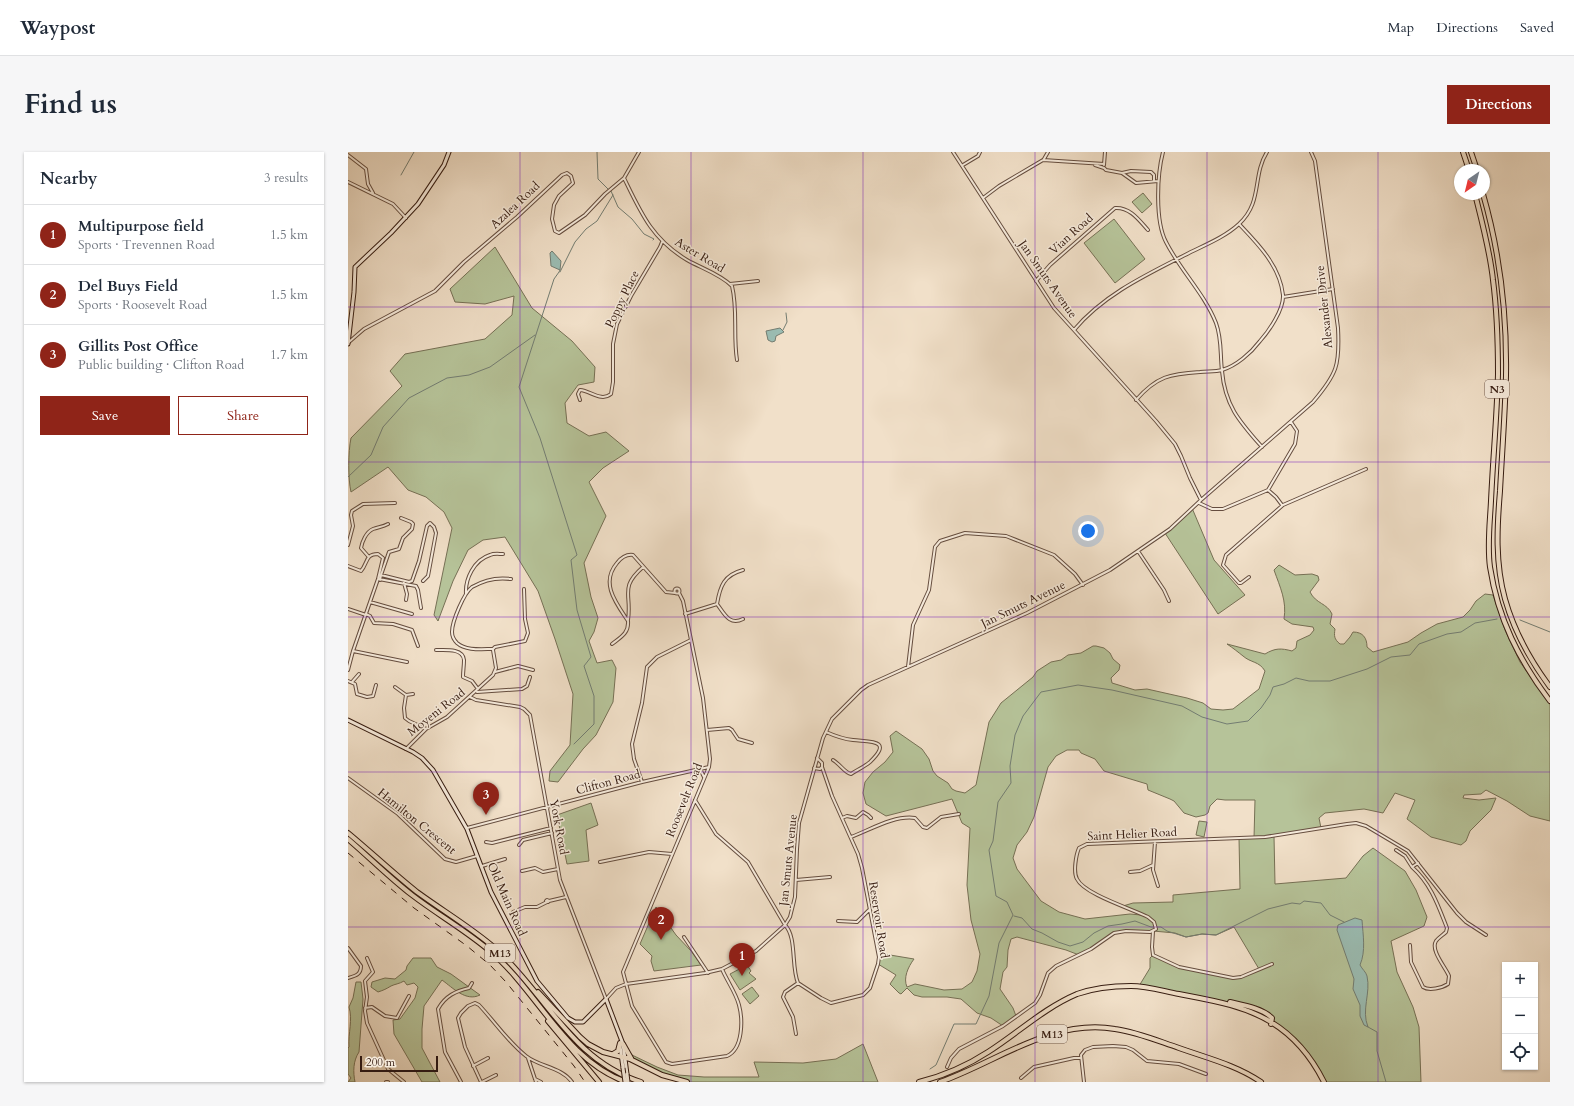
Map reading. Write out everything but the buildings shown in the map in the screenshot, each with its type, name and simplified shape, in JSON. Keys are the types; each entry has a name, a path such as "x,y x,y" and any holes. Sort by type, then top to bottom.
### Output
{"highway":[{"path":"1463,152 1467,164"},
{"path":"1471,152 1475,164"},
{"name":"N3","path":"1477,200 1493,278 1497,334 1498,374 1489,534 1490,558 1497,599 1505,625 1522,662 1550,701"},
{"name":"N3","path":"1485,200 1491,221 1501,277 1506,333 1506,377 1497,535 1501,580 1505,598 1520,640 1536,668 1550,687"},
{"name":"M13","path":"348,833 416,891 488,943 506,959 524,978 574,1039 592,1056 619,1074 641,1082"},
{"name":"M13","path":"348,839 407,891 492,952 579,1052 602,1071 626,1082"},
{"path":"524,978 588,1044 609,1054 633,1060 662,1075 688,1082"},
{"path":"521,984 560,1036 598,1081"},
{"name":"M13","path":"919,1082 946,1073 977,1058 1048,1010 1081,993 1095,989 1118,986 1145,987 1245,1009 1271,1023 1287,1034 1304,1050 1318,1069 1324,1082"},
{"name":"M13","path":"940,1082 1048,1035 1082,1027 1097,1027 1132,1032 1227,1065 1244,1072 1261,1082"},
{"path":"609,1054 617,1052 621,1044 633,1060"}],"street":[{"path":"348,343 354,292 354,269 359,262 406,218 423,198 444,165 449,152"},
{"path":"624,178 640,152"},
{"name":"Jan Smuts Avenue","path":"606,999 616,988 626,984 708,973 722,969 756,951 785,925 790,917 793,907 800,824 825,732 832,719 864,687 1027,613 1110,570 1170,529 1201,500 1178,450 1167,434 1054,308 953,152"},
{"path":"962,165 978,156 980,152"},
{"path":"983,198 1043,160 1048,152"},
{"path":"1104,168 1105,152"},
{"path":"1163,152 1158,181 1160,225 1165,241 1209,308 1216,324 1221,340 1222,370 1226,393 1233,412 1238,420 1262,447"},
{"path":"1074,331 1086,318 1117,291 1222,236 1239,224 1253,205 1261,165 1267,152"},
{"name":"Alexander Drive","path":"1201,500 1291,422 1321,392 1332,378 1335,371 1339,348 1338,328 1315,161 1311,152"},
{"path":"348,155 366,169 368,184 374,194"},
{"path":"1043,160 1095,165 1104,164"},
{"path":"1095,165 1106,170 1122,173 1131,171 1151,172 1154,175 1154,181"},
{"path":"1122,173 1136,183 1158,181"},
{"name":"Azalea Road","path":"348,343 364,329 435,291 464,262 517,218 563,174 570,174 573,182 557,200 553,209 554,228 558,233 564,231 581,218 605,194 624,178"},
{"name":"Aster Road","path":"624,178 640,211 662,242 681,256 730,284 732,287 736,320 737,360"},
{"path":"348,182 394,205 406,218"},
{"name":"Vian Road","path":"1036,281 1050,265 1115,208 1124,209 1133,214 1148,230"},
{"path":"1136,400 1149,386 1165,377 1175,374 1222,370 1242,359 1265,336 1274,321 1283,297 1278,276 1268,258 1239,224"},
{"name":"Poppy Place","path":"580,400 578,394 580,390 602,397 608,397 611,394 614,373 613,344 617,324 662,242"},
{"path":"730,284 758,281"},
{"path":"1283,297 1333,289"},
{"path":"1199,502 1212,509 1222,509 1268,490 1295,444 1296,431 1291,422"},
{"path":"1249,577 1241,583 1238,583 1223,565 1226,555 1282,505 1366,469"},
{"path":"1268,490 1276,496 1282,505"},
{"path":"348,545 353,526 351,515 352,511 363,504 395,503"},
{"path":"348,670 370,602 389,552 399,549 404,537 412,528 413,524 411,522 401,518"},
{"path":"368,556 361,549 365,537 372,529 382,528 388,524"},
{"path":"381,575 409,582 412,581 419,561 427,526 430,524 434,527 436,533 428,576 423,581"},
{"path":"908,667 913,625 929,590 936,546 942,540 965,533 996,535 1010,538 1054,555 1075,574 1082,585"},
{"path":"1138,552 1164,590 1168,601"},
{"path":"368,556 376,554 383,557 379,579"},
{"path":"466,595 466,584 472,569 490,555 503,554"},
{"path":"628,620 610,592 610,575 623,557 629,554 634,556 666,592 675,593 679,593 677,588 674,590 675,593"},
{"path":"348,566 362,571 368,556"},
{"path":"612,644 627,631 628,586 643,567"},
{"path":"717,604 724,580 736,572 743,570"},
{"path":"511,579 495,578 473,587 466,595 460,604 452,628 454,639 458,643 465,647 493,649 495,647 524,642 527,638 524,589"},
{"path":"379,579 415,585 417,587 421,608"},
{"path":"404,583 408,594 406,600"},
{"name":"Roosevelt Road","path":"679,593 704,698 710,755 709,768 624,970 632,1006 663,1059 669,1064 731,1055 740,1042 740,1007 722,969"},
{"path":"370,602 412,614"},
{"path":"685,614 717,604"},
{"path":"717,604 731,620 736,622 742,619"},
{"path":"348,609 370,616 374,623 393,624 412,630 418,646"},
{"path":"642,782 634,759 632,744 642,703 647,667 657,657 691,640"},
{"path":"493,649 495,672 518,666 533,670"},
{"path":"436,650 453,650 460,653 464,660 463,677 472,681 478,689"},
{"path":"353,651 407,662"},
{"name":"Moyeni Road","path":"406,749 426,729 447,717 476,692 494,675 495,672"},
{"path":"352,682 359,674"},
{"path":"476,692 522,689 527,686 530,677"},
{"path":"348,681 352,682 356,686 357,694 367,697 373,696 376,685"},
{"path":"394,687 406,695 413,694"},
{"path":"406,695 404,708 405,718 426,729"},
{"name":"York Road","path":"470,697 476,700 520,707 528,713 558,869 566,897 606,999"},
{"name":"Old Main Road","path":"348,720 422,758 433,770 467,829 491,892 532,973 568,1018 575,1022 583,1022 606,999"},
{"path":"707,730 729,728 738,739 752,743"},
{"path":"825,732 836,737 852,740 874,741 878,744 880,749 869,762 851,774 848,774 842,766 833,760"},
{"name":"Reservoir Road","path":"798,983 831,1003 859,997 868,991 878,964 862,868 851,837 822,768 822,763 817,758"},
{"name":"Clifton Road","path":"467,829 485,823 547,809 642,782 709,768"},
{"path":"814,768 822,768"},
{"path":"700,769 704,778"},
{"name":"Hamilton Crescent","path":"348,778 398,814 447,860 456,862 478,855"},
{"path":"695,800 718,836 748,862 790,932 798,983 785,992 783,997 793,1018 796,1034"},
{"path":"842,818 847,816 856,818 863,812 871,818"},
{"path":"851,837 899,820 915,818 923,826 928,828 941,817 959,814"},
{"name":"Saint Helier Road","path":"1153,931 1156,928 1155,924 1148,917 1090,891 1078,880 1076,869 1078,851 1084,845 1265,837 1356,823 1366,826 1403,848 1418,863 1457,913 1466,922 1486,935"},
{"path":"486,842 492,843 551,828"},
{"path":"519,845 523,840 552,833"},
{"path":"1155,842 1153,865 1154,875 1158,886"},
{"path":"1396,850 1404,855 1430,888 1447,928 1446,933 1436,940 1435,946 1438,958 1449,976 1449,982 1446,985 1428,989 1423,988 1411,962 1410,945"},
{"path":"600,862 649,852 672,854"},
{"path":"482,866 505,859"},
{"path":"1412,867 1418,863"},
{"path":"1130,872 1140,871 1153,865"},
{"path":"522,871 535,868 544,872 558,869"},
{"path":"796,880 830,877"},
{"path":"513,912 526,907 537,907 548,901 566,897"},
{"path":"838,921 857,922 869,910"},
{"path":"947,1068 951,1058 959,1049 1003,1026 1037,1000 1047,975 1056,966 1091,949 1114,933 1153,931 1153,955 1178,967 1237,978 1272,964"},
{"path":"684,937 708,973"},
{"path":"348,948 360,964 361,970 356,976 348,978"},
{"path":"367,958 373,972 365,981 367,997 365,1008 367,1023 388,1069 404,1082"},
{"path":"461,1082 445,1052 438,1009 451,994 469,988 472,983"},
{"path":"365,1008 372,1007 385,1016 397,1018 409,996"},
{"path":"606,999 619,1035 624,1057 626,1082"},
{"path":"496,1075 482,1082 464,1047 458,1018 468,1006 473,1004 479,1005 510,1040 528,1057 562,1073 572,1082"},
{"path":"600,1005 608,1005"},
{"path":"1084,1082 1081,1058 1085,1050 1091,1048 1123,1047 1133,1050 1147,1061 1179,1064 1206,1074"},
{"path":"528,1057 535,1081 541,1082"},
{"path":"473,1066 488,1058"},
{"path":"1021,1078 1034,1066 1081,1058"}],"green space":[{"path":"1143,193 1152,204 1142,213 1132,202"},
{"path":"1114,219 1145,259 1115,283 1084,243"},
{"path":"495,247 532,308 572,341 595,367 594,382 578,385 565,403 567,423 589,436 606,432 629,451 603,468 589,482 606,516 584,563 591,597 598,618 594,632 589,641 597,663 612,660 616,668 613,702 596,735 583,749 558,782 549,781 550,771 570,745 573,694 538,591 505,537 483,540 468,550 453,581 438,621 434,615 452,528 444,512 426,497 408,490 388,467 351,492 350,487 349,458 351,438 402,386 390,371 405,354 485,339 512,315 514,296 485,304 455,302 450,289"},
{"path":"1192,508 1214,560 1245,595 1218,614 1165,533"},
{"path":"1279,565 1295,575 1312,574 1318,576 1319,580 1310,592 1315,599 1330,610 1332,614 1330,624 1335,629 1337,641 1340,644 1344,644 1353,632 1356,632 1364,636 1367,647 1373,652 1408,642 1437,624 1463,617 1476,601 1485,594 1493,595 1505,630 1520,662 1550,704 1550,821 1530,816 1507,801 1486,790 1481,794 1464,795 1463,798 1479,800 1496,798 1491,810 1470,831 1466,841 1461,845 1431,837 1407,819 1415,800 1395,793 1383,813 1364,809 1325,813 1319,818 1321,828 1274,836 1275,884 1346,878 1363,856 1373,848 1405,871 1416,890 1427,917 1424,926 1391,941 1397,972 1413,1007 1419,1027 1421,1082 1324,1082 1310,1058 1272,1022 1245,1009 1139,986 1150,968 1150,958 1153,955 1177,966 1237,978 1259,969 1234,927 1216,935 1202,934 1186,937 1175,933 1153,931 1117,932 1097,946 1079,955 1017,937 1011,939 1008,950 1007,967 1003,972 1000,989 1013,1008 1016,1016 1003,1026 991,1018 977,1013 961,999 947,997 922,997 914,995 907,988 901,994 899,993 890,984 896,975 878,964 878,953 914,959 907,973 907,987 915,984 944,990 962,989 972,982 977,971 980,954 971,920 967,885 970,828 962,823 952,799 886,816 866,804 863,793 865,782 893,752 890,736 896,731 922,749 929,759 933,771 937,776 948,783 952,789 965,793 976,785 989,722 1001,703 1033,677 1037,671 1051,662 1061,660 1068,655 1081,653 1093,646 1104,648 1120,665 1119,670 1111,678 1112,683 1135,690 1147,689 1187,698 1203,703 1211,709 1233,709 1259,689 1265,671 1260,665 1246,658 1227,644 1265,654 1278,649 1292,651 1296,648 1297,641 1310,635 1314,630 1313,627 1292,624 1284,619 1284,600 1274,570","holes":["1067,750 1079,750 1081,753 1095,759 1104,771 1147,784 1148,790 1174,801 1184,813 1196,817 1208,813 1210,806 1217,799 1255,800 1254,838 1239,838 1240,889 1173,895 1173,902 1133,903 1123,906 1141,915 1130,914 1085,919 1059,912 1041,901 1017,869 1013,858 1017,845 1027,832 1034,817 1048,767 1056,756"]},
{"path":"591,803 598,825 586,830 589,861 567,864 557,815"},
{"path":"1199,821 1207,822 1204,837 1196,835"},
{"path":"656,907 676,935 691,951 701,965 654,971 651,961 652,956 640,944"},
{"path":"413,958 431,958 437,967 451,974 480,995 470,997 455,990 442,980 424,1006 422,1048 440,1082 422,1082 394,1034 393,1020 400,1019 415,998 418,987 414,983 407,985 404,981 378,992 371,987 372,982 385,978 395,979 406,970"},
{"path":"747,965 751,971 749,973 756,979 740,990 730,974"},
{"path":"356,982 361,982 363,999 359,1052 354,1067 355,1082 348,1082 351,1078 348,1074 350,1022 349,1007 353,998"},
{"path":"752,987 759,996 750,1004 742,994"},
{"path":"623,1044 632,1055 678,1075 704,1077 759,1077 754,1062 803,1063 836,1059 863,1044 878,1082 686,1082 673,1079 635,1062"}],"water":[{"path":"552,251 561,261 560,270 551,266 550,253"},
{"path":"780,328 784,332 776,336 775,341 772,342 768,340 766,331"},
{"path":"1355,918 1362,920 1364,949 1360,965 1368,982 1365,1014 1368,1027 1364,1025 1360,1016 1360,1005 1353,989 1354,979 1337,930 1338,925"}],"waterway":[{"path":"401,175 414,152"},
{"path":"597,152 598,179 608,189"},
{"path":"611,191 618,207 632,219 644,234 654,239 653,240"},
{"path":"560,272 575,242 586,229 597,221 613,195"},
{"path":"560,270 554,279 519,387 540,438 577,555 571,560 577,610 591,657 584,666 594,696 594,724 574,744"},
{"path":"783,330 787,322 786,313"},
{"path":"348,477 371,455 383,427 409,398 447,378 469,375 490,367 535,335"},
{"path":"930,1069 936,1065 954,1024 976,1024 989,996 999,943 1013,915 1007,902 996,896 989,850 993,841 998,802 1011,783 1010,766 1015,735 1023,716 1041,692 1078,685 1112,690 1182,706 1202,717 1227,724 1248,721 1261,708 1270,695 1273,687 1284,684 1296,678 1309,681 1330,681 1367,669 1391,657 1410,655 1419,644 1447,634 1461,632 1475,623 1497,619"},
{"path":"1520,620 1550,632"},
{"path":"1014,916 1022,918 1032,929 1058,942 1070,946 1083,942 1094,933 1108,926 1135,921 1151,927 1161,927 1167,931 1186,937 1202,934 1216,935 1268,909 1292,903 1300,904 1304,901 1321,903 1330,915 1344,922"},
{"path":"1368,1027 1377,1032 1377,1051 1386,1082"}],"tunnel":[{"path":"947,1067 949,1082"}],"railway":[{"path":"348,853 414,908 467,946 490,965 506,982 574,1066 585,1082"}],"place":[{"name":"Gillits Post Office","path":"486,815"},
{"name":"Del Buys Field","path":"661,940"},
{"name":"Multipurpose field","path":"742,976"}]}
